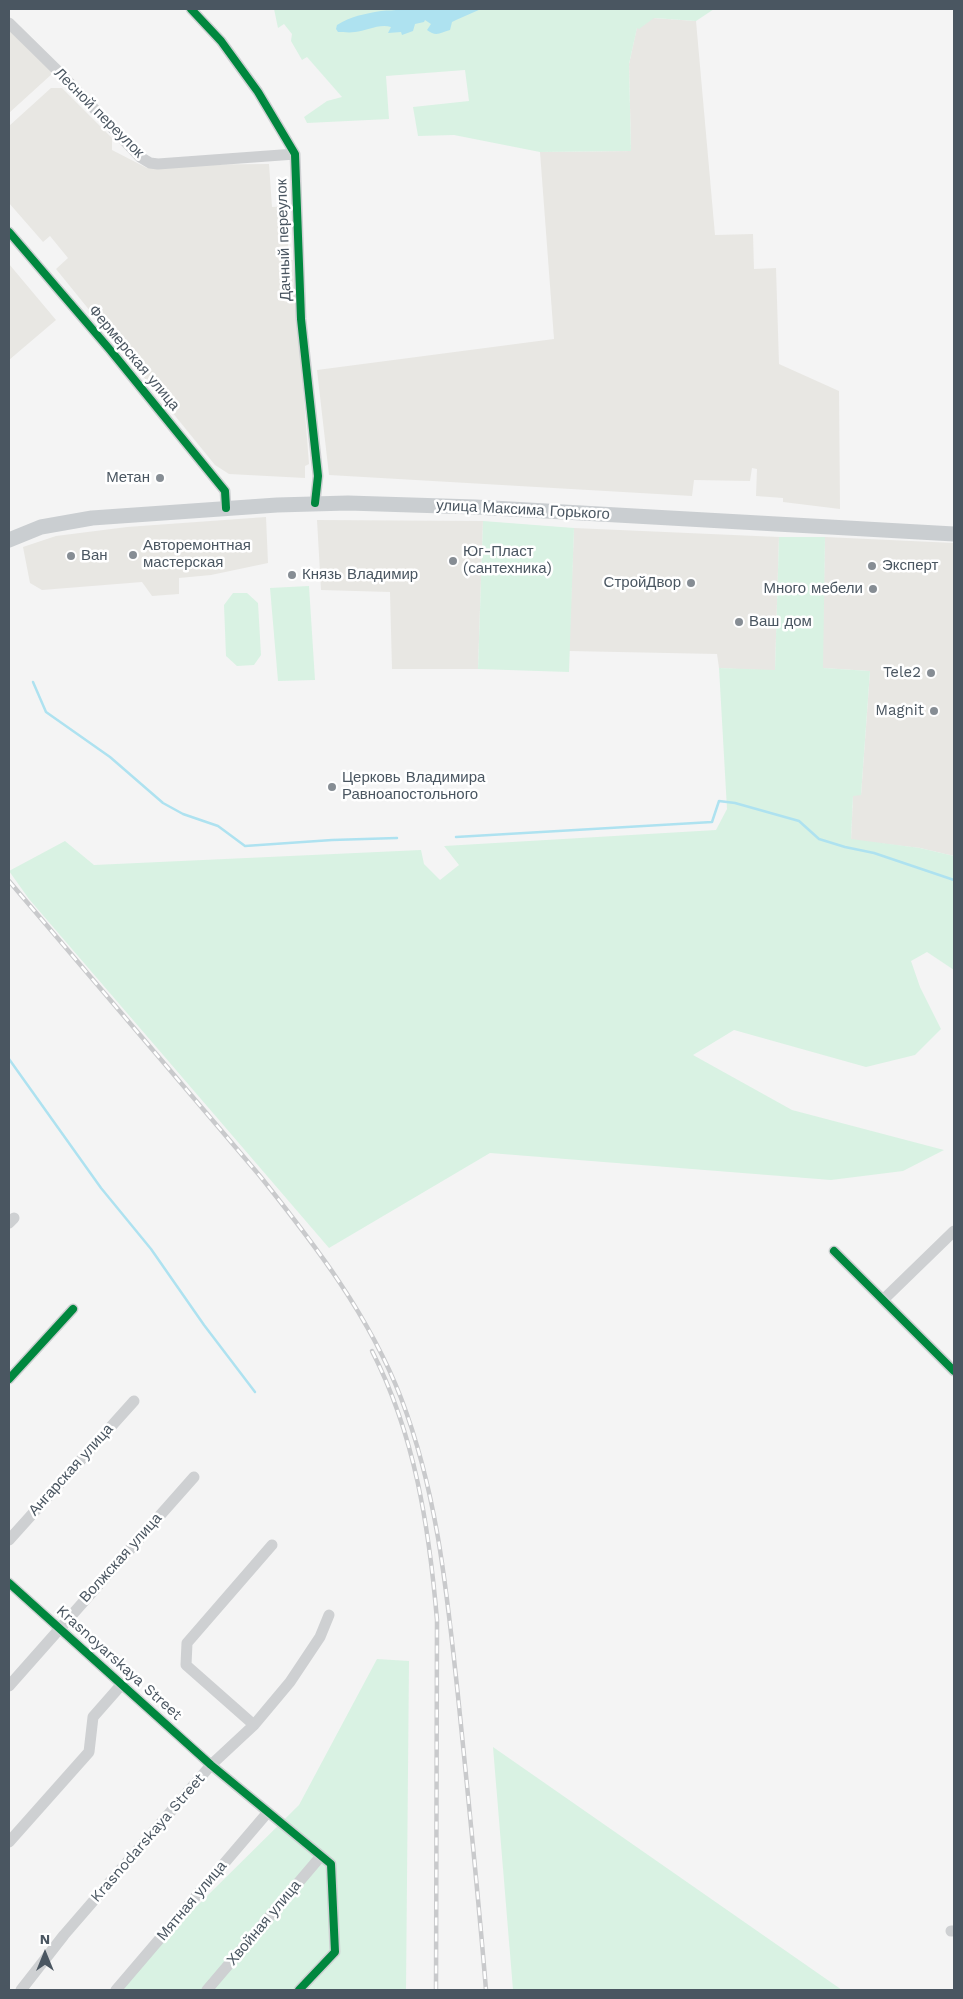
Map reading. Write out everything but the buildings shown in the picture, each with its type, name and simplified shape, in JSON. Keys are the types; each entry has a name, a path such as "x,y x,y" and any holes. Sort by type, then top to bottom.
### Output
{"main road":[{"name":"улица Максима Горького","path":"9,540 41,527 92,518 314,503 475,507 954,534"}],"street":[{"name":"Дачный переулок","path":"191,9 221,41 258,92 295,154 301,319 318,476 314,503"},
{"name":"Лесной переулок","path":"9,23 63,76 140,157 150,163 295,154"},
{"name":"Фермерская улица","path":"9,232 111,351 224,491 226,508"},
{"path":"884,1299 954,1231"},
{"path":"834,1251 954,1370"},
{"path":"9,1379 73,1309"},
{"name":"Ангарская улица","path":"9,1540 134,1401"},
{"name":"Волжская улица","path":"9,1686 194,1477"},
{"path":"254,1725 186,1665 187,1643 272,1544"},
{"name":"Krasnoyarskaya Street","path":"9,1583 211,1765 331,1864 335,1952 299,1990"},
{"name":"Krasnodarskaya Street","path":"21,1990 64,1935 211,1765 254,1725 290,1682 320,1637 329,1615"},
{"path":"9,1842 89,1752 93,1717 122,1684"},
{"name":"Мятная улица","path":"116,1990 268,1812"},
{"name":"Хвойная улица","path":"207,1990 321,1856"}],"shaded area":[{"path":"653,18 696,21 715,235 753,234 754,269 776,268 779,364 839,391 840,509 783,502 783,498 756,496 757,469 752,468 750,481 694,480 692,496 329,475 317,370 554,339 540,152 631,151 629,64 637,27 639,28"},
{"path":"9,30 53,73 9,113"},
{"path":"51,88 62,88 112,138 112,150 147,168 151,168 151,165 269,164 272,207 286,206 289,260 293,260 309,464 305,466 305,478 229,474 215,465 56,269 68,258 50,236 43,242 9,203 9,126"},
{"path":"9,264 56,320 9,360"},
{"path":"266,517 268,563 211,575 179,578 179,594 152,596 142,582 42,590 30,583 23,547 56,536 127,527"},
{"path":"317,520 483,521 478,669 392,669 390,592 321,590"},
{"path":"574,528 779,537 775,671 719,668 717,654 569,651"},
{"path":"825,537 954,543 954,856 920,848 851,840 853,795 861,795 870,671 822,668"}],"green space":[{"path":"274,9 714,9 696,21 654,18 639,29 637,28 629,64 631,151 540,152 454,135 418,136 413,107 469,101 465,70 386,76 389,119 307,123 304,117 327,101 342,97 307,57 302,60 291,41 292,34 284,24 278,28"},
{"path":"483,521 574,528 569,672 478,669"},
{"path":"779,537 825,537 823,668 870,671 861,795 853,796 851,839 920,848 954,856 954,970 927,952 911,961 920,987 941,1029 915,1055 866,1067 734,1030 693,1055 792,1110 944,1150 903,1171 831,1180 490,1153 329,1248 29,899 9,871 65,841 94,865 421,850 424,864 440,880 459,865 444,846 716,830 727,809 719,668 775,670"},
{"path":"309,586 315,680 278,681 270,588"},
{"path":"233,593 247,593 258,603 261,655 254,665 237,666 226,656 224,605"},
{"path":"377,1659 409,1661 406,1990 112,1990 299,1805"},
{"path":"493,1747 842,1990 513,1990"}],"water":[{"path":"401,9 481,9 452,22 450,30 438,34 427,30 431,24 425,20 415,24 413,31 402,35 401,32 388,33 391,27 387,26 351,32 338,32 336,29 337,25 347,19 381,11"}],"waterway":[{"path":"33,682 46,712 110,757 163,803 183,814 218,826 245,846 397,838"},
{"path":"456,837 712,822 719,801 735,803 799,821 819,839 874,853 954,880"},
{"path":"9,1059 101,1188 151,1249 204,1325 255,1392"}],"railway":[{"path":"9,881 281,1202 357,1309 388,1367 414,1434 424,1471 445,1582 458,1696 486,1990"},
{"path":"372,1351 399,1415 418,1482 434,1585 437,1620 436,1990"}],"cycle path":[{"path":"191,9 221,41 258,92 295,154 301,319 318,476 315,503"},
{"path":"9,232 111,351 225,491 226,508"},
{"path":"834,1251 954,1371"},
{"path":"9,1379 73,1309"},
{"path":"9,1583 211,1765 331,1864 335,1952 299,1990"}],"place":[{"name":"Метан","path":"160,478"},
{"name":"Авторемонтная мастерская","path":"133,555"},
{"name":"Ван","path":"71,556"},
{"name":"Юг-Пласт (сантехника)","path":"453,561"},
{"name":"Эксперт","path":"872,566"},
{"name":"Князь Владимир","path":"292,575"},
{"name":"СтройДвор","path":"691,583"},
{"name":"Много мебели","path":"873,589"},
{"name":"Ваш дом","path":"739,622"},
{"name":"Tele2","path":"931,673"},
{"name":"Magnit","path":"934,711"},
{"name":"Церковь Владимира Равноапостольного","path":"332,787"}]}
